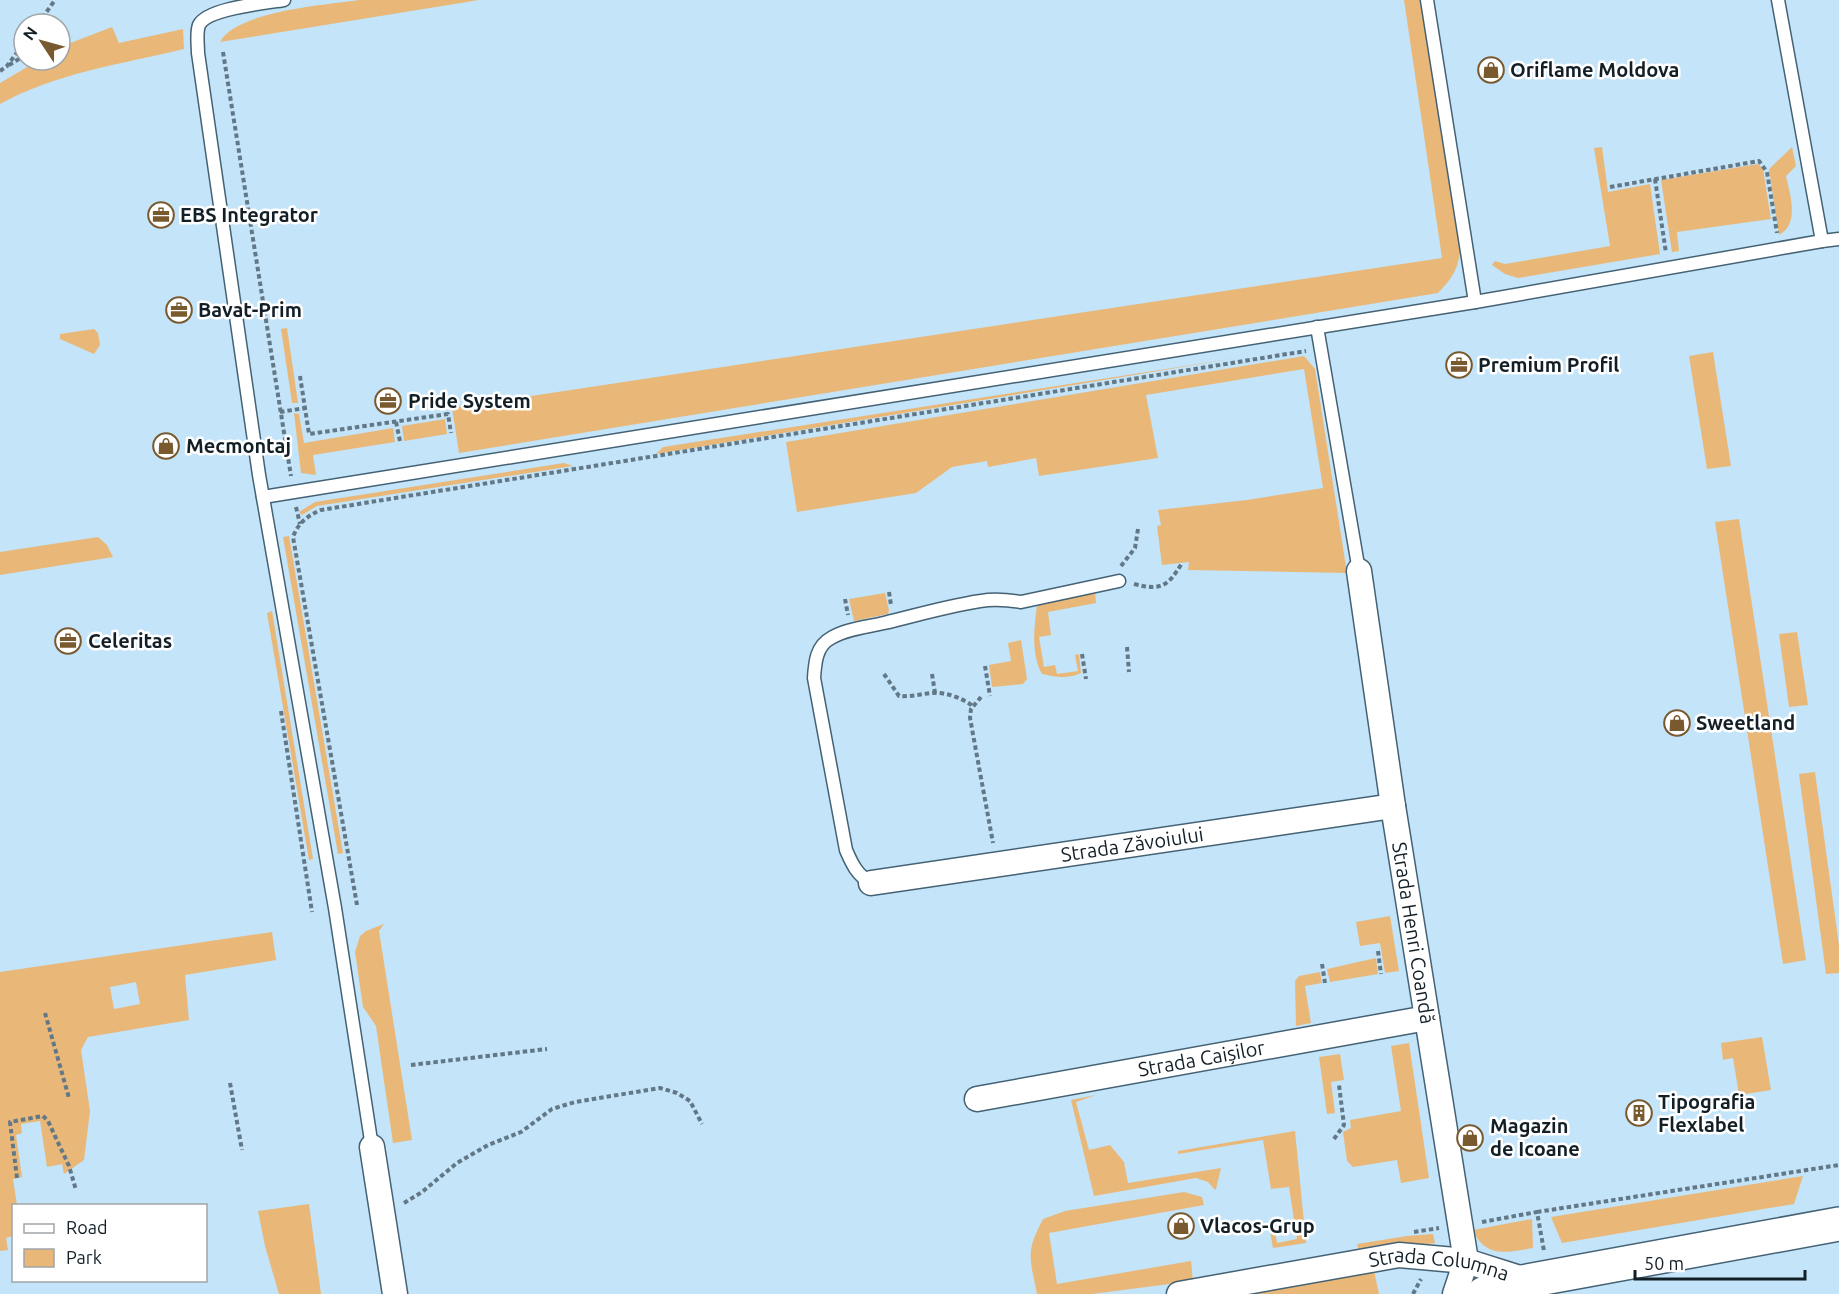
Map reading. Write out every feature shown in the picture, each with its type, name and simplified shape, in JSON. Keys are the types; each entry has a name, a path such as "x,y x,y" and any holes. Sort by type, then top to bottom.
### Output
{"main road":[{"name":"Strada Columna","path":"1538,1279 1839,1224"},
{"path":"1483,1294 1500,1286 1538,1279"}],"street":[{"name":"Strada Henri Coandă","path":"1359,571 1393,806 1466,1261 1455,1294"},
{"name":"Strada Zăvoiului","path":"871,883 1393,806"},
{"name":"Strada Caișilor","path":"977,1100 1427,1018"},
{"path":"372,1147 395,1294"},
{"name":"Strada Columna","path":"1179,1294 1399,1255 1466,1261 1538,1279"}],"lane":[{"path":"284,0 210,15 198,26 197,37 263,498 335,908 372,1147"},
{"path":"1426,0 1475,302"},
{"path":"1778,0 1822,242"},
{"path":"263,498 1475,302 1839,239"},
{"path":"1317,327 1359,571"},
{"path":"871,883 862,878 853,867 846,850 814,678 815,661 820,647 829,638 839,634 987,600 1005,599 1021,602 1113,582"}],"path":[{"path":"47,12 55,0"},
{"path":"49,9 54,12"},
{"path":"223,52 293,493 300,524"},
{"path":"7,66 12,59"},
{"path":"0,71 12,63"},
{"path":"1610,187 1759,161 1767,172 1779,249"},
{"path":"1655,179 1669,268"},
{"path":"357,905 293,537 300,524 310,515 321,510 1321,349"},
{"path":"300,376 309,434 448,414 451,434"},
{"path":"280,412 305,408"},
{"path":"396,422 400,441"},
{"path":"1138,529 1135,548 1113,582 1145,587 1165,585 1172,580 1182,563"},
{"path":"1126,647 1129,672"},
{"path":"1082,654 1086,679"},
{"path":"985,666 990,696"},
{"path":"884,674 899,696 935,693 963,699 973,706"},
{"path":"932,675 935,693"},
{"path":"981,697 973,706 970,718 998,864"},
{"path":"279,702 312,912"},
{"path":"1378,951 1381,974"},
{"path":"1322,964 1325,983"},
{"path":"45,1013 69,1098"},
{"path":"411,1065 547,1049"},
{"path":"230,1083 242,1150"},
{"path":"1334,1139 1344,1125 1339,1085"},
{"path":"383,1216 422,1192 457,1163 488,1145 521,1132 552,1109 575,1102 660,1089 677,1093 690,1101 702,1125"},
{"path":"17,1178 10,1122 43,1116 48,1121 69,1166 76,1190"},
{"path":"1460,1225 1839,1165"},
{"path":"1537,1212 1538,1279"}],"green space":[{"path":"359,0 479,0 220,42 229,32 262,16 305,7"},
{"path":"1404,0 1421,0 1460,249 1454,273 1438,293 459,453 452,408 1442,258"},
{"path":"112,27 119,43 183,29 184,49 66,77 21,93 0,104 0,83 19,72 72,72 72,42"},
{"path":"1602,147 1608,192 1650,184 1660,254 1518,278 1505,274 1492,265 1495,261 1505,264 1610,246 1594,148"},
{"path":"1792,147 1796,166 1786,176 1792,208 1790,224 1779,235 1769,169"},
{"path":"1758,164 1763,169 1771,219 1677,232 1679,251 1672,252 1661,180"},
{"path":"287,328 298,403 292,403 281,329"},
{"path":"94,329 98,333 100,345 94,354 60,339 60,334"},
{"path":"1713,352 1731,466 1707,469 1689,356"},
{"path":"1304,356 1315,369 1347,573 1188,570 1189,562 1162,565 1157,526 1161,525 1158,510 1247,500 1323,488 1304,369 1146,395 1158,458 1039,476 1036,458 988,467 987,461 952,467 916,493 797,512 786,442"},
{"path":"1237,358 656,454 663,447"},
{"path":"294,413 299,414 304,443 393,428 395,442 313,455 316,475 301,473"},
{"path":"445,419 447,434 404,441 402,426"},
{"path":"564,463 573,466 317,506 302,515 299,512 315,502"},
{"path":"1739,519 1806,960 1783,964 1715,522"},
{"path":"289,536 343,853 338,854 283,537"},
{"path":"98,537 107,545 113,557 0,575 0,552"},
{"path":"1095,592 1096,603 1048,612 1051,635 1039,637 1044,667 1055,665 1057,674 1078,671 1075,655 1079,654 1081,673 1062,677 1042,674 1035,649 1034,631 1037,606"},
{"path":"885,593 888,614 854,621 849,599"},
{"path":"272,611 313,859 309,860 267,613"},
{"path":"1797,632 1808,705 1789,707 1779,634"},
{"path":"1021,640 1027,679 1023,684 992,687 989,665 1011,661 1008,643"},
{"path":"1815,772 1839,945 1839,973 1826,974 1799,774"},
{"path":"1390,916 1399,971 1385,973 1380,943 1360,946 1356,922"},
{"path":"384,924 379,931 412,1140 393,1143 376,1026 363,1007 355,952 360,936"},
{"path":"272,932 276,960 185,975 189,1020 88,1037 81,1050 90,1111 84,1160 64,1174 62,1164 47,1167 40,1121 21,1124 22,1133 16,1135 22,1177 13,1179 17,1204 12,1204 12,1236 6,1238 8,1250 0,1251 0,972","holes":["136,982 140,1004 114,1009 110,987"]},
{"path":"1376,958 1378,974 1330,982 1327,969"},
{"path":"1320,972 1322,983 1305,986 1311,1023 1296,1026 1295,981 1299,976"},
{"path":"1762,1037 1771,1090 1739,1095 1733,1058 1723,1060 1721,1043"},
{"path":"1409,1043 1429,1178 1401,1183 1397,1160 1353,1167 1347,1161 1343,1132 1351,1128 1350,1120 1401,1111 1391,1046"},
{"path":"1340,1054 1344,1080 1331,1082 1335,1113 1327,1114 1319,1057"},
{"path":"1096,1095 1076,1102 1089,1150 1110,1145 1124,1162 1128,1183 1221,1168 1216,1189 1208,1182 1196,1178 1094,1196 1071,1100"},
{"path":"1295,1131 1306,1243 1273,1248 1269,1226 1274,1225 1277,1243 1297,1239 1289,1187 1271,1189 1263,1140 1178,1154 1178,1151"},
{"path":"1803,1176 1794,1204 1562,1243 1551,1217"},
{"path":"1184,1192 1202,1197 1204,1205 1049,1233 1057,1284 1191,1261 1193,1281 1092,1294 1037,1294 1032,1272 1031,1248 1043,1219 1065,1211"},
{"path":"309,1204 321,1294 279,1294 258,1211"},
{"path":"1532,1219 1533,1248 1506,1252 1491,1249 1484,1246 1473,1230"},
{"path":"1433,1234 1435,1243 1360,1254 1357,1244 1407,1236"},
{"path":"1374,1271 1379,1294 1246,1294"}],"place":[{"name":"Oriflame Moldova","path":"1491,70"},
{"name":"EBS Integrator","path":"161,215"},
{"name":"Bavat-Prim","path":"179,310"},
{"name":"Premium Profil","path":"1459,365"},
{"name":"Pride System","path":"388,401"},
{"name":"Mecmontaj","path":"166,446"},
{"name":"Celeritas","path":"68,641"},
{"name":"Sweetland","path":"1677,723"},
{"name":"Tipografia Flexlabel","path":"1639,1113"},
{"name":"Magazin de Icoane","path":"1470,1138"},
{"name":"Vlacos-Grup","path":"1181,1226"}]}
